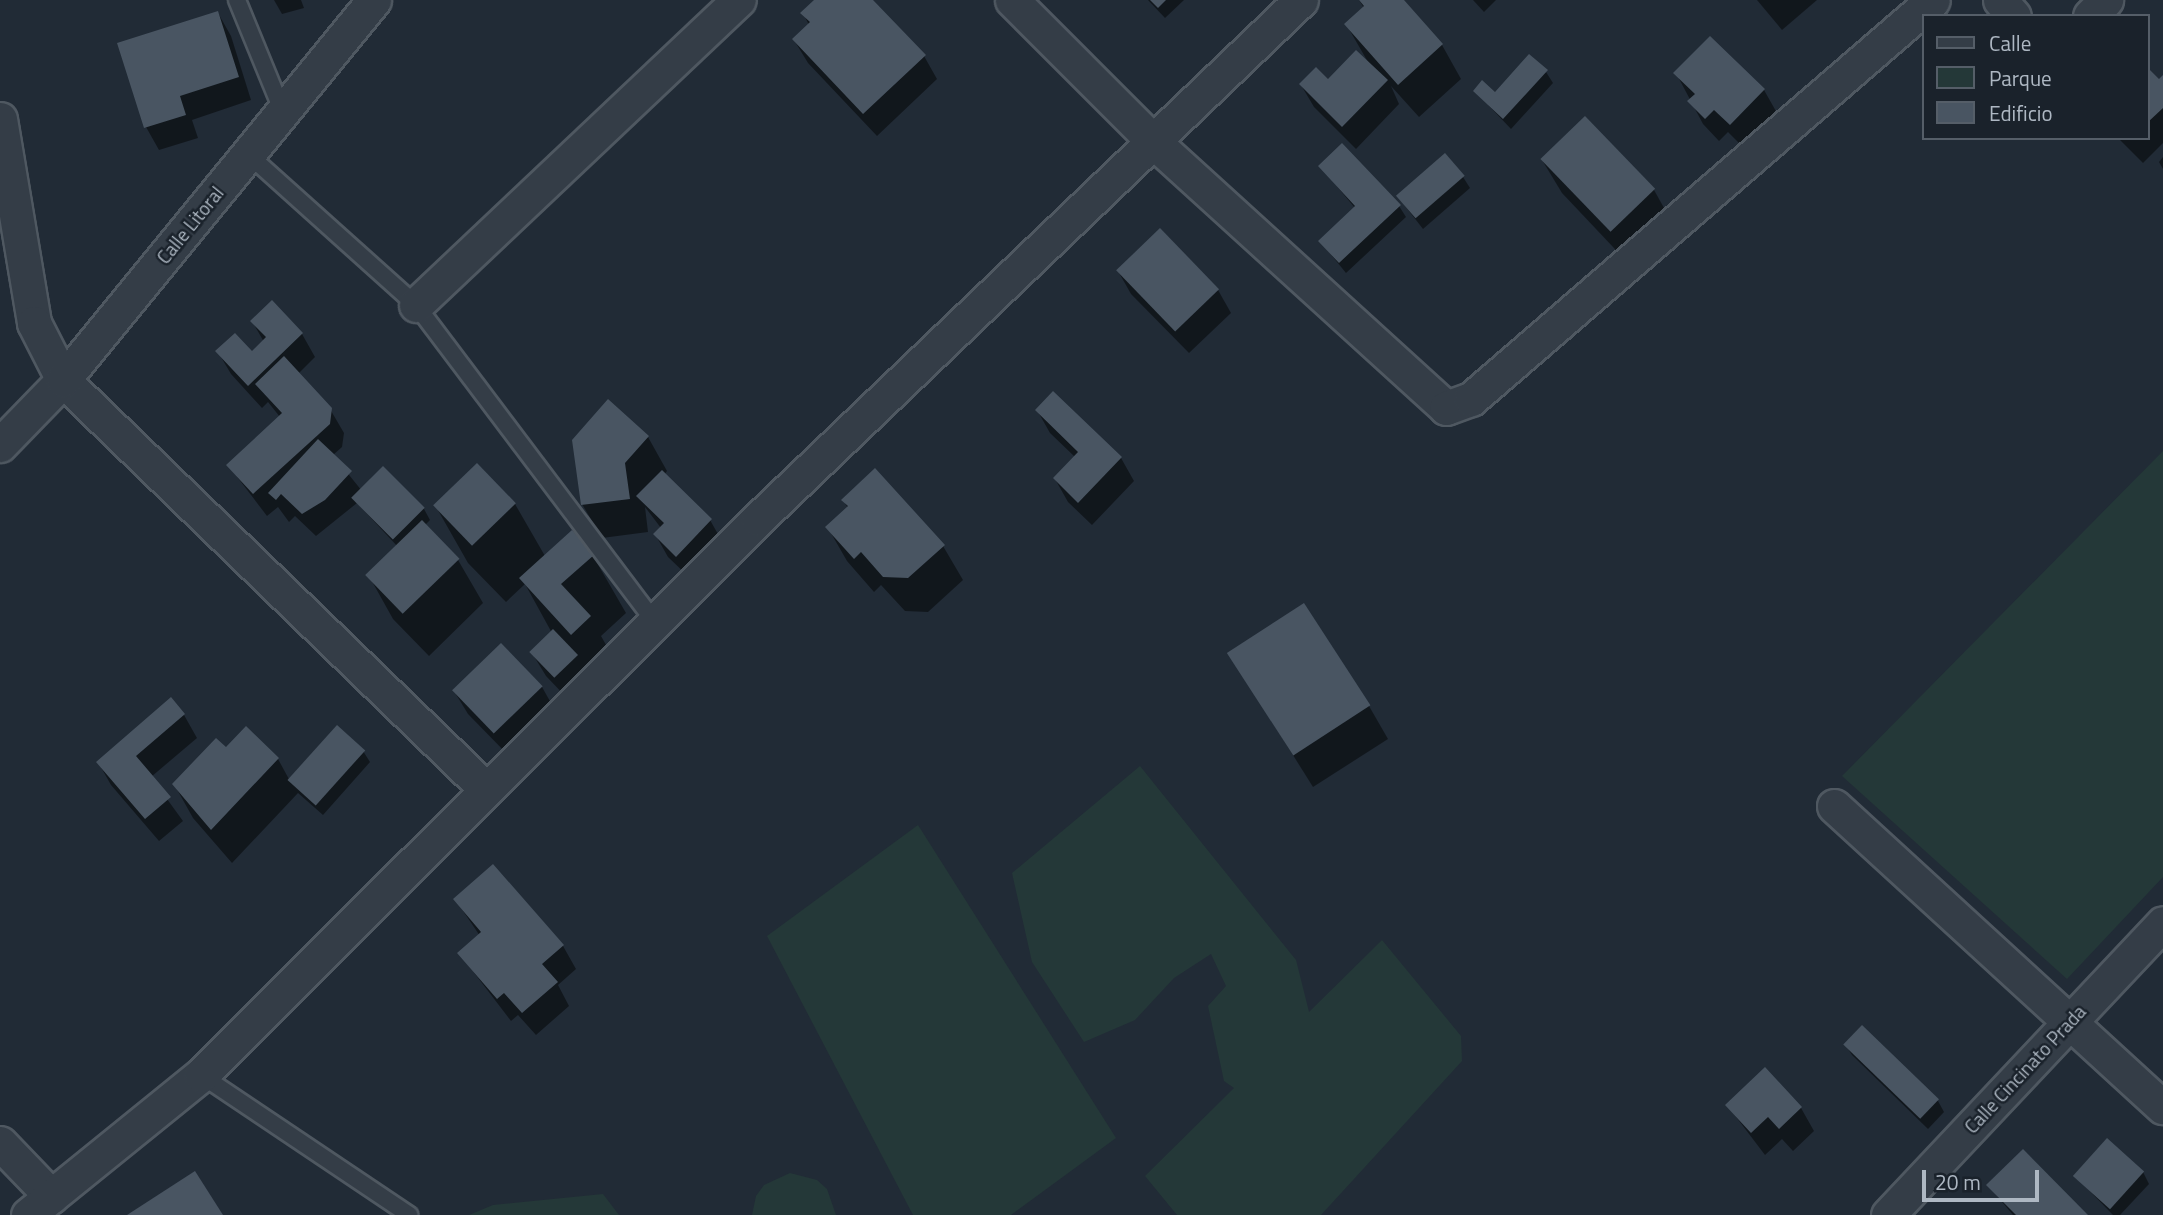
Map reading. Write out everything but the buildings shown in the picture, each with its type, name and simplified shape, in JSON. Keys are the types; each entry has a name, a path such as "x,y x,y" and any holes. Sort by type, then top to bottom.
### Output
{"street":[{"name":"Calle Litoral","path":"0,445 64,380 374,0"},
{"path":"416,305 739,0"},
{"path":"1012,0 1154,142 1446,408 1471,400 1922,3"},
{"path":"0,1143 40,1205 201,1075 655,622 1301,0"},
{"path":"2000,0 2012,14"},
{"path":"2092,14 2106,0"},
{"path":"0,119 34,323 64,380 486,789"},
{"path":"1834,806 2163,1107"},
{"name":"Calle Cincinato Prada","path":"1888,1215 2163,923"}],"lane":[{"path":"237,0 283,112"},
{"path":"249,155 416,305 655,622"},
{"path":"201,1075 409,1215"}],"green space":[{"path":"2163,451 2163,877 2067,979 1842,776"},
{"path":"1140,766 1296,960 1309,1012 1382,940 1461,1036 1462,1061 1321,1215 1177,1215 1145,1176 1234,1088 1224,1081 1208,1006 1226,986 1211,954 1174,978 1135,1020 1084,1042 1032,962 1012,873"},
{"path":"918,825 1116,1138 1011,1215 913,1215 767,936"},
{"path":"790,1173 817,1180 827,1189 836,1215 752,1215 756,1196 764,1185"},
{"path":"603,1194 619,1215 469,1215 493,1205"}]}
